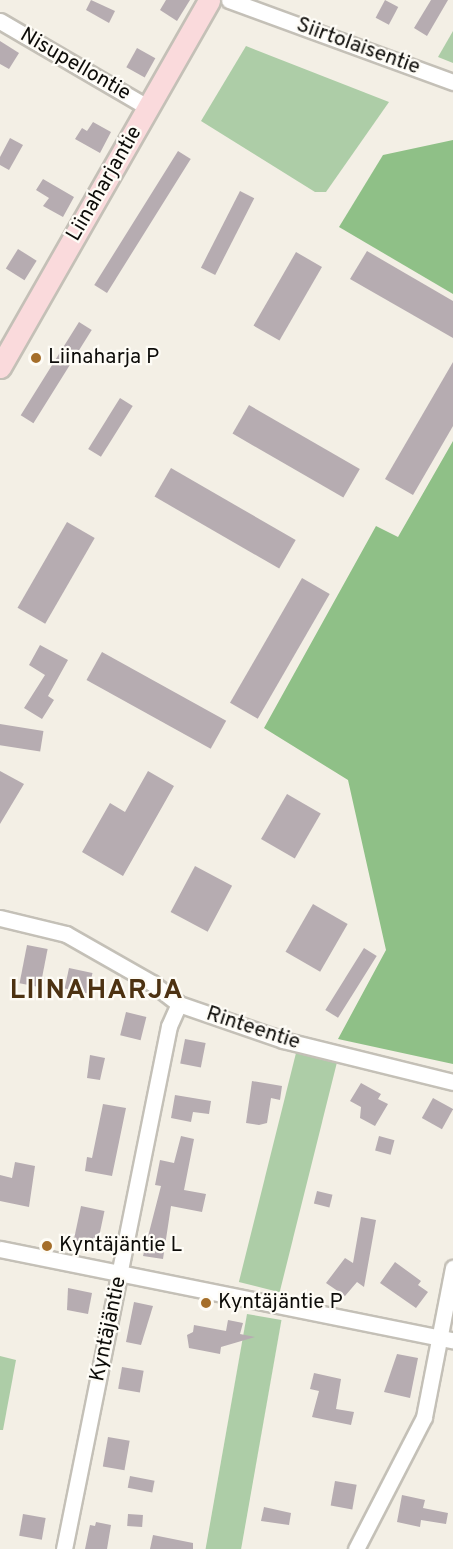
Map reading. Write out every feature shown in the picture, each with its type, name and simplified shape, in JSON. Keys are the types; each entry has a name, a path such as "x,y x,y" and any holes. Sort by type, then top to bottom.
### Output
{"main road":[{"name":"Liinaharjantie","path":"0,368 209,0"}],"street":[{"name":"Siirtolaisentie","path":"229,0 453,82"},
{"name":"Nisupellontie","path":"0,21 149,108"},
{"name":"Rinteentie","path":"0,918 66,934 152,984 179,1004 283,1040 453,1082"},
{"name":"Kyntäjäntie","path":"64,1549 169,1026 179,1004"},
{"path":"0,1250 446,1338"},
{"path":"356,1549 424,1417 446,1338 453,1268"}],"green space":[{"path":"453,31 453,63 438,57"},
{"path":"246,46 389,102 326,192 315,192 201,121"},
{"path":"453,140 453,294 339,227 383,155"},
{"path":"453,441 453,1064 338,1039 386,950 348,780 264,728 376,526 398,537"},
{"path":"296,1053 337,1063 280,1292 239,1282"},
{"path":"247,1314 281,1320 241,1549 206,1549"},
{"path":"0,1356 16,1360 3,1430 0,1430"}],"building":[{"path":"91,0 115,11 109,23 86,10"},
{"path":"166,0 190,0 177,21 160,10"},
{"path":"385,0 398,7 389,25 376,18"},
{"path":"431,0 448,0 427,36 414,28"},
{"path":"0,41 19,53 9,69 0,64"},
{"path":"137,48 155,58 145,77 126,67"},
{"path":"93,122 111,132 100,153 75,139 82,128 87,131"},
{"path":"10,138 23,145 9,170 0,165 0,157"},
{"path":"178,151 191,159 107,293 94,285"},
{"path":"43,179 74,197 63,217 43,206 49,198 36,190"},
{"path":"240,191 254,198 215,275 201,268"},
{"path":"18,249 37,261 24,280 6,269"},
{"path":"367,251 453,301 453,338 350,279"},
{"path":"296,252 322,267 279,341 254,326"},
{"path":"79,322 92,330 33,423 21,415"},
{"path":"453,362 453,426 413,495 385,479"},
{"path":"120,398 133,406 101,457 88,449"},
{"path":"249,405 360,469 343,498 232,434"},
{"path":"171,468 296,540 279,569 154,497"},
{"path":"67,522 95,538 45,624 18,608"},
{"path":"302,578 330,594 258,719 230,703"},
{"path":"40,645 68,660 48,696 54,700 42,719 24,708 45,675 29,665"},
{"path":"102,652 226,721 211,749 86,680"},
{"path":"0,724 43,731 40,752 0,745"},
{"path":"0,771 24,784 0,824"},
{"path":"148,771 174,786 123,876 82,852 110,803 125,812"},
{"path":"287,794 321,814 295,859 261,839"},
{"path":"195,866 232,886 208,932 171,912"},
{"path":"313,904 348,924 320,972 286,952"},
{"path":"27,945 48,949 40,987 20,983"},
{"path":"364,948 377,956 338,1018 325,1010"},
{"path":"69,968 92,973 88,994 65,989"},
{"path":"126,1012 146,1017 141,1040 120,1035"},
{"path":"185,1039 206,1043 201,1068 180,1064"},
{"path":"90,1055 105,1058 100,1080 87,1078"},
{"path":"252,1081 282,1086 280,1100 271,1098 267,1123 259,1125 246,1123"},
{"path":"361,1083 381,1094 378,1099 388,1104 375,1126 360,1118 361,1107 350,1101"},
{"path":"175,1095 211,1101 209,1114 193,1112 191,1122 171,1118"},
{"path":"433,1098 453,1109 442,1129 422,1118"},
{"path":"103,1104 126,1108 112,1176 85,1171 87,1157 92,1158"},
{"path":"181,1136 194,1139 184,1190 206,1194 202,1212 171,1206 163,1259 143,1256 161,1186 155,1185 160,1160 174,1163"},
{"path":"379,1136 394,1140 391,1155 375,1150"},
{"path":"15,1162 35,1166 29,1207 0,1201 0,1175 12,1178"},
{"path":"317,1191 333,1195 329,1207 314,1204"},
{"path":"81,1206 104,1211 97,1245 74,1240"},
{"path":"361,1217 376,1220 364,1287 357,1282 345,1296 326,1283 345,1258 353,1263"},
{"path":"395,1262 421,1281 418,1285 428,1292 416,1308 380,1283"},
{"path":"68,1288 92,1293 88,1314 67,1310"},
{"path":"134,1302 153,1306 141,1345 126,1342"},
{"path":"228,1320 243,1323 240,1334 255,1337 221,1347 220,1354 189,1348 187,1335 193,1332 194,1325 226,1331"},
{"path":"397,1354 418,1358 410,1398 384,1392"},
{"path":"122,1367 144,1371 140,1392 118,1389"},
{"path":"314,1373 341,1379 336,1409 354,1412 351,1425 312,1417 319,1391 310,1389"},
{"path":"108,1437 130,1441 124,1470 103,1467"},
{"path":"130,1476 155,1481 152,1493 128,1488"},
{"path":"335,1481 357,1485 352,1509 331,1506"},
{"path":"402,1495 425,1500 423,1508 448,1513 446,1524 421,1520 420,1527 397,1522"},
{"path":"264,1507 291,1513 289,1525 261,1521"},
{"path":"23,1514 46,1518 42,1540 19,1536"},
{"path":"128,1514 143,1515 142,1527 127,1526"},
{"path":"96,1522 111,1525 107,1549 85,1549 90,1525 95,1526"},
{"path":"153,1535 193,1543 193,1549 150,1549"}],"place":[{"name":"Liinaharja P","path":"36,358"},
{"name":"Kyntäjäntie L","path":"47,1246"},
{"name":"Kyntäjäntie P","path":"206,1303"}],"district":[{"name":"LIINAHARJA","path":"97,992"}]}
